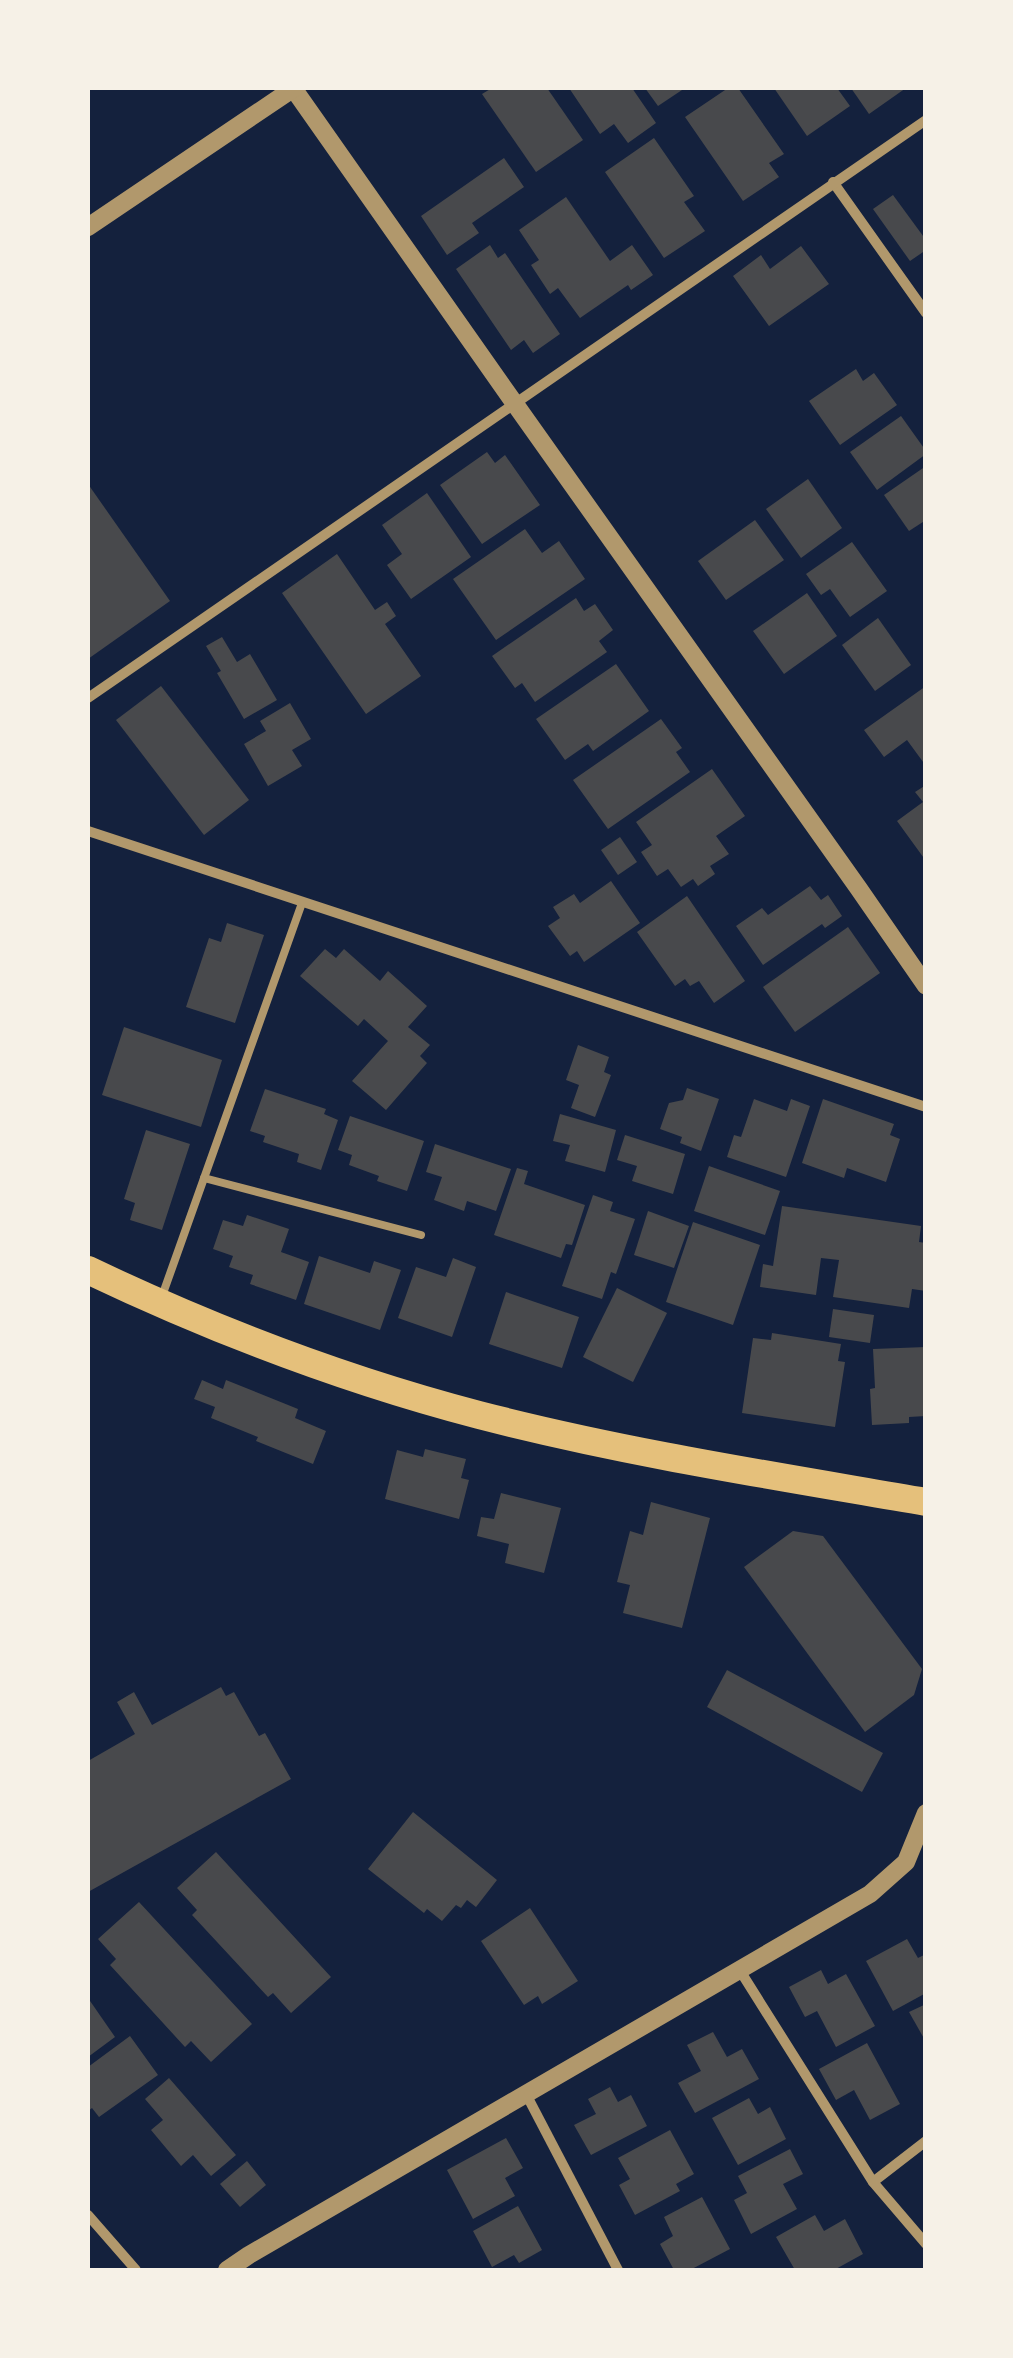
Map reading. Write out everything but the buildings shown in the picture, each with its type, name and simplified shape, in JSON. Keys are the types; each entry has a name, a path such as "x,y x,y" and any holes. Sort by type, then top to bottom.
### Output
{"highway":[{"path":"88,1270 160,1304 336,1371 477,1414 685,1461 926,1502"}],"street":[{"path":"88,227 293,88 926,986"},
{"path":"88,698 926,120"},
{"path":"833,182 926,313"},
{"path":"88,831 926,1107"},
{"path":"227,2270 254,2263 526,2094 870,1894 906,1862 926,1813"},
{"path":"740,1969 872,2182 926,2244"},
{"path":"526,2094 618,2270"},
{"path":"872,2182 926,2142"},
{"path":"88,2215 136,2270"}],"lane":[{"path":"160,1304 302,903"},
{"path":"204,1178 421,1235"}]}
